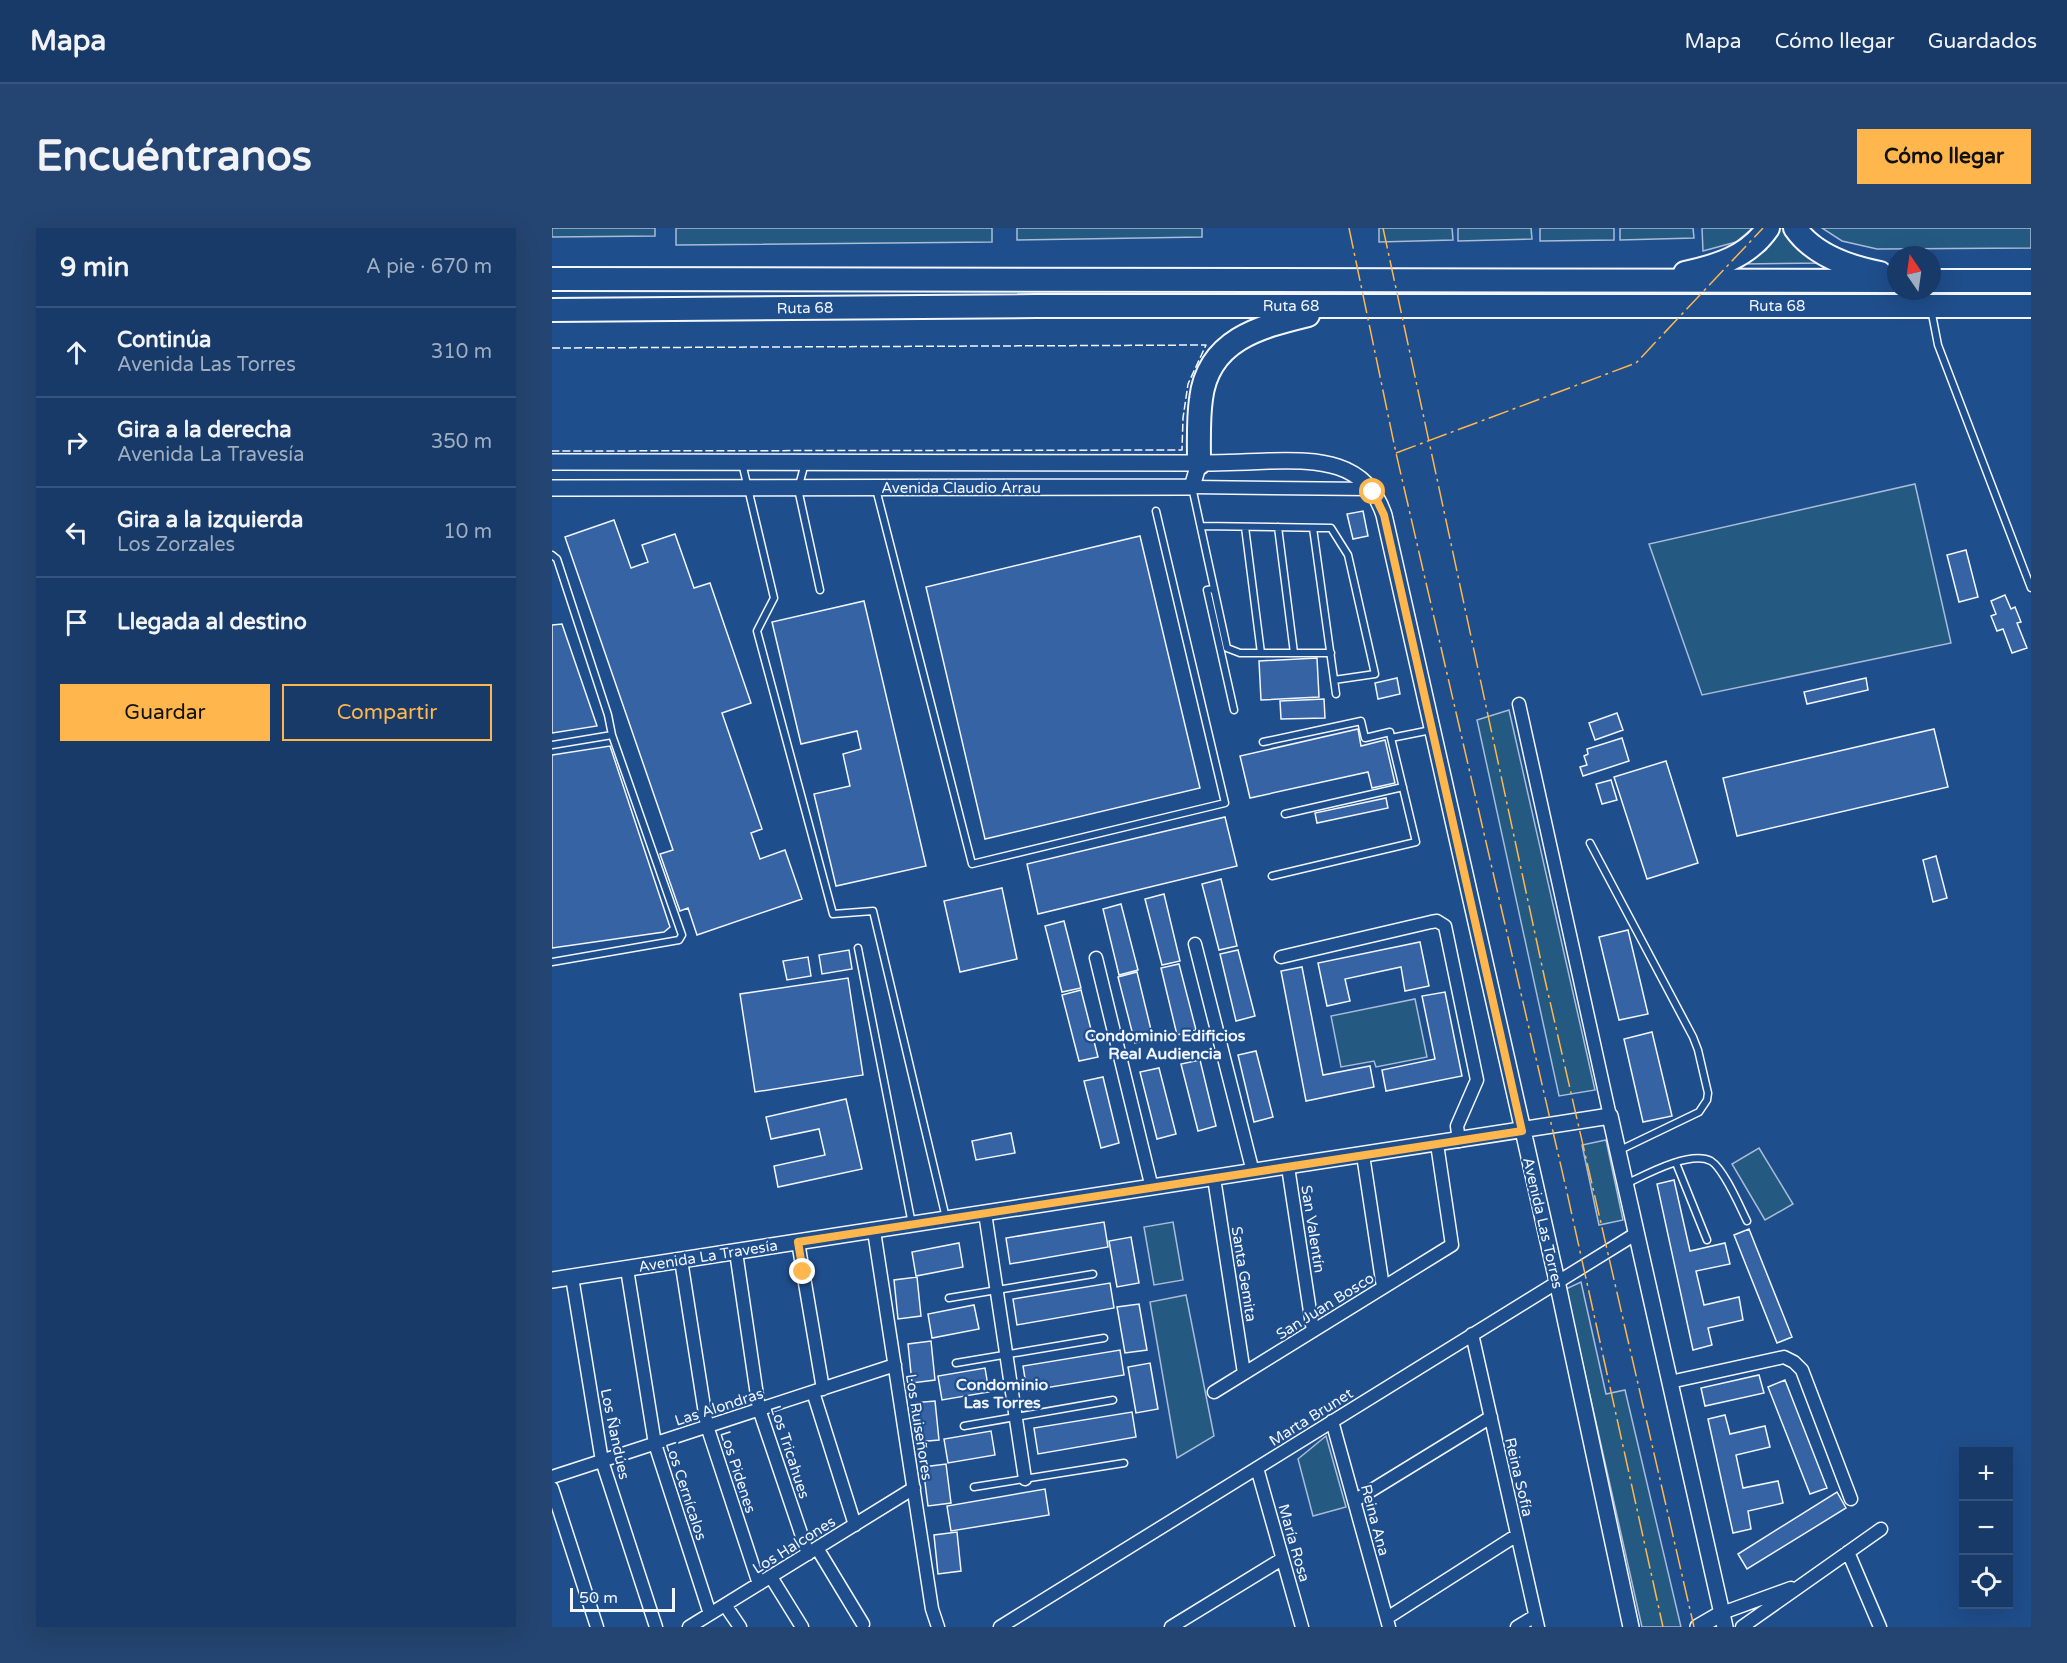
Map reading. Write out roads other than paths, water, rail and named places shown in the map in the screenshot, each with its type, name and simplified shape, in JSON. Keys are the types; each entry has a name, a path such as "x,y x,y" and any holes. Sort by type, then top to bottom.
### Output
{"highway":[{"path":"1651,281 1719,264 1741,254 1755,244 1768,228"},
{"path":"1795,228 1807,242 1826,255 1860,268 1887,274"},
{"name":"Ruta 68","path":"552,279 1887,281"},
{"path":"1941,281 2031,281"},
{"name":"Ruta 68","path":"552,310 1036,306 2031,306"},
{"path":"1199,463 1202,393 1210,369 1225,350 1242,336 1268,325 1349,306"}],"street":[{"name":"Avenida Claudio Arrau","path":"552,462 1199,463 1306,461 1329,464 1357,476"},
{"path":"1192,487 1199,463"},
{"name":"Avenida Las Torres","path":"1357,476 1378,499 1384,515 1557,1281 1631,1627"},
{"name":"Avenida Claudio Arrau","path":"552,488 1370,489"},
{"path":"1519,704 1724,1620"},
{"path":"1281,957 1431,922 1437,921 1444,926 1477,1080 1457,1126 1459,1141"},
{"path":"1195,944 1253,1172"},
{"path":"1096,958 1152,1188"},
{"name":"Avenida La Travesía","path":"552,1280 1610,1116"},
{"name":"San Juan Bosco","path":"1214,1392 1452,1245 1437,1144"},
{"path":"1363,1155 1383,1287"},
{"name":"San Valentín","path":"1288,1167 1313,1331"},
{"name":"Santa Gemita","path":"1214,1178 1244,1373"},
{"path":"985,1213 1025,1479"},
{"name":"Los Ruiseñores","path":"874,1231 932,1609 938,1627"},
{"name":"Marta Brunet","path":"1000,1627 1637,1233"},
{"path":"798,1242 818,1390 855,1525"},
{"name":"Los Tricahues","path":"736,1252 759,1409 812,1551 863,1624"},
{"name":"Los Pidenes","path":"681,1260 707,1426 759,1584"},
{"name":"Los Cernícalos","path":"627,1269 655,1444 710,1614"},
{"name":"Los Ñandúes","path":"572,1277 602,1461 657,1627"},
{"name":"Reina Sofía","path":"1472,1334 1536,1621"},
{"path":"1670,1382 1784,1357 1794,1362 1802,1370 1851,1499"},
{"name":"Las Alondras","path":"552,1477 895,1365"},
{"path":"1354,1501 1491,1417"},
{"name":"Reina Ana","path":"1332,1421 1388,1622"},
{"name":"María Rosa","path":"1257,1468 1302,1627"},
{"path":"552,1488 597,1627"},
{"name":"Los Halcones","path":"689,1627 914,1488"},
{"path":"1742,1627 1881,1529"},
{"path":"1388,1622 1517,1535"},
{"path":"1848,1552 1880,1627"},
{"path":"1171,1627 1282,1559"},
{"path":"771,1577 802,1627"},
{"path":"1698,1627 1724,1620 1806,1582"},
{"path":"725,1605 740,1627"},
{"path":"1517,1627 1536,1621"}],"lane":[{"path":"1931,306 1938,345 2031,588"},
{"path":"742,462 774,598 757,631 833,914 873,911 946,1220"},
{"path":"805,462 798,489 820,590"},
{"path":"1192,487 1227,648 1240,653 1331,653"},
{"path":"876,488 972,864 1225,803 1156,511"},
{"path":"1201,526 1331,528 1348,555 1375,674 1334,680"},
{"path":"1245,527 1261,653"},
{"path":"1278,527 1294,653"},
{"path":"1313,528 1336,694"},
{"path":"552,555 560,570 608,715 612,735 682,935 679,940 552,962"},
{"path":"1214,589 1207,590 1234,710"},
{"path":"1263,742 1361,721 1365,738 1390,732 1416,842 1272,876"},
{"path":"1391,738 1431,730"},
{"path":"552,745 612,735"},
{"path":"1285,814 1402,788"},
{"path":"1590,843 1693,1036 1708,1093 1704,1107 1699,1112 1618,1150"},
{"path":"858,948 912,1225"},
{"path":"1626,1184 1676,1163 1696,1159 1710,1161 1719,1170 1748,1221"},
{"path":"1676,1163 1707,1240"},
{"path":"949,1298 1093,1274"},
{"path":"956,1363 1104,1338"},
{"path":"964,1426 1113,1400"},
{"path":"974,1488 1124,1463"}],"district":[{"name":"Condominio Edificios Real Audiencia","path":"1165,1045"},
{"name":"Condominio Las Torres","path":"1002,1394"}]}
